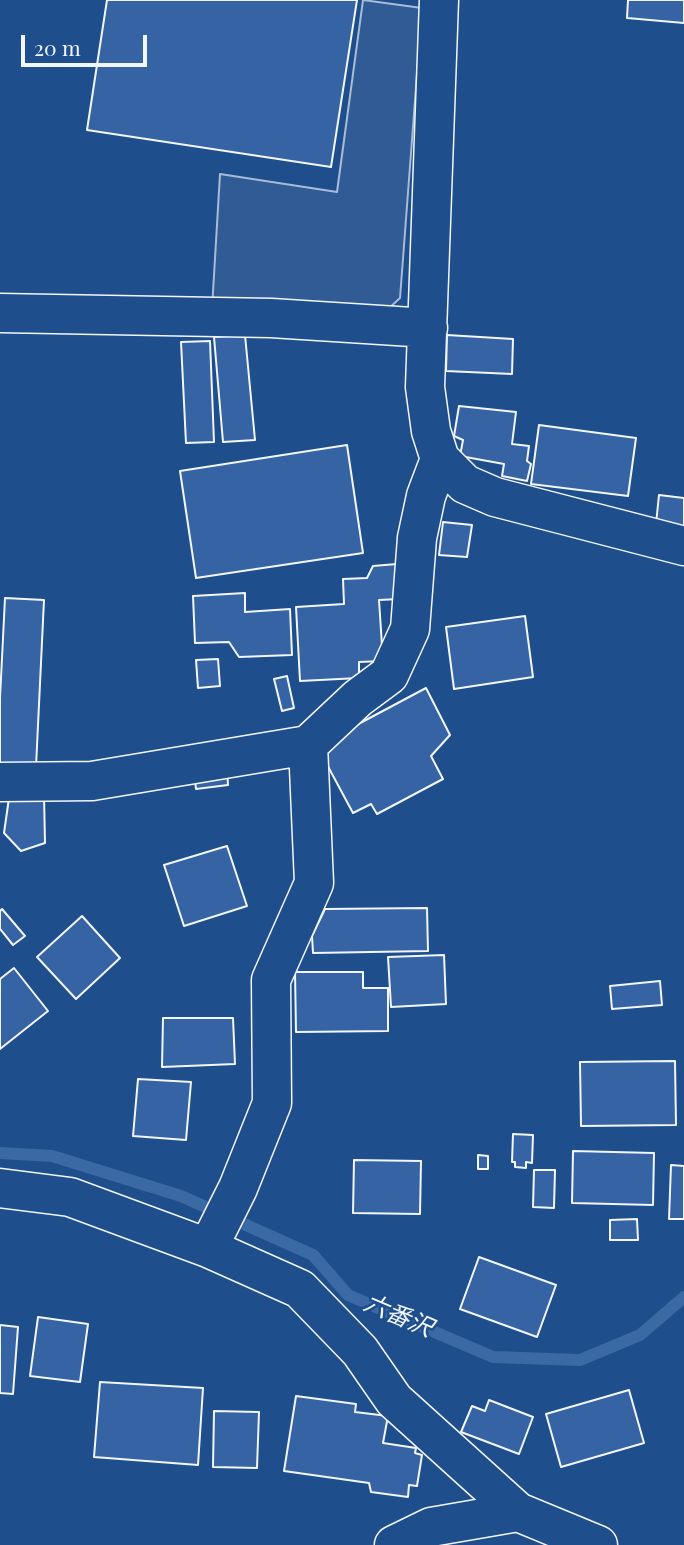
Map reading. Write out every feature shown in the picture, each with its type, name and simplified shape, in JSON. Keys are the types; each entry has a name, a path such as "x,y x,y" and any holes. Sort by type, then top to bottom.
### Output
{"street":[{"path":"439,0 425,387 431,431 440,459 465,484 495,498 684,546"},
{"path":"0,313 271,318 428,328"},
{"path":"0,782 92,781 307,745 358,698 389,676 410,629 417,538 426,496 440,459"},
{"path":"212,1240 238,1188 272,1103 271,981 313,883 307,745"},
{"path":"0,1188 70,1197 212,1240 300,1289 359,1351 394,1400 518,1512 598,1545"},
{"path":"394,1545 431,1527 518,1512"}],"shaded area":[{"path":"363,0 422,8 400,298 386,311 212,309 220,174 337,192"}],"building":[{"path":"107,0 357,0 331,167 87,130"},
{"path":"628,0 684,0 684,23 627,18"},
{"path":"245,335 255,440 223,442 214,337"},
{"path":"447,335 513,339 512,374 446,371"},
{"path":"210,341 214,442 186,443 181,342"},
{"path":"459,406 516,412 512,444 529,446 527,461 531,464 527,481 502,476 504,464 460,456 463,440 454,436"},
{"path":"539,425 636,438 628,496 531,484"},
{"path":"347,445 363,553 196,578 180,471"},
{"path":"659,495 684,498 684,527 656,524"},
{"path":"443,522 472,525 467,557 439,555"},
{"path":"397,564 399,599 379,600 383,661 359,662 359,678 300,681 296,607 344,604 343,579 367,578 373,566"},
{"path":"245,593 245,612 290,609 292,655 239,657 229,642 195,643 193,596"},
{"path":"5,598 44,600 36,767 0,765"},
{"path":"525,616 533,677 454,689 446,627"},
{"path":"218,659 220,686 198,688 196,660"},
{"path":"287,676 294,708 282,711 274,679"},
{"path":"426,688 450,735 431,756 443,779 377,814 371,804 353,813 317,746"},
{"path":"227,768 228,785 196,789 194,772"},
{"path":"44,795 45,843 21,851 4,833 9,798"},
{"path":"227,846 247,906 184,926 164,865"},
{"path":"427,908 428,951 313,953 312,936 325,909"},
{"path":"2,909 25,936 13,945 0,929"},
{"path":"82,916 120,958 76,999 37,957"},
{"path":"444,955 446,1004 391,1007 388,957"},
{"path":"14,968 48,1011 0,1049 0,979"},
{"path":"295,972 363,972 363,988 388,988 388,1031 296,1032"},
{"path":"660,981 662,1005 612,1009 610,986"},
{"path":"163,1018 233,1018 235,1064 162,1067"},
{"path":"675,1061 676,1125 581,1126 580,1062"},
{"path":"138,1079 191,1082 186,1140 133,1136"},
{"path":"513,1134 533,1135 532,1163 526,1162 526,1168 515,1167 515,1162 512,1162"},
{"path":"573,1151 654,1153 653,1205 572,1203"},
{"path":"478,1155 488,1156 488,1169 478,1169"},
{"path":"354,1160 421,1161 420,1214 353,1213"},
{"path":"671,1165 684,1166 684,1219 669,1219"},
{"path":"534,1170 555,1170 554,1208 533,1207"},
{"path":"637,1219 638,1240 610,1240 610,1220"},
{"path":"479,1257 556,1285 537,1337 460,1309"},
{"path":"38,1317 88,1324 80,1382 30,1376"},
{"path":"0,1325 18,1327 13,1394 0,1393"},
{"path":"100,1382 203,1388 198,1465 94,1457"},
{"path":"629,1390 644,1443 561,1467 546,1414"},
{"path":"296,1396 356,1404 355,1412 388,1416 383,1443 416,1448 415,1453 422,1455 417,1486 409,1485 408,1497 371,1492 369,1483 284,1471"},
{"path":"489,1400 533,1417 519,1454 461,1432 472,1406 485,1411"},
{"path":"214,1411 259,1412 257,1468 213,1467"}],"waterway":[{"name":"六番沢","path":"0,1153 52,1156 181,1196 313,1255 348,1295 493,1357 580,1360 640,1335 684,1297"}]}
